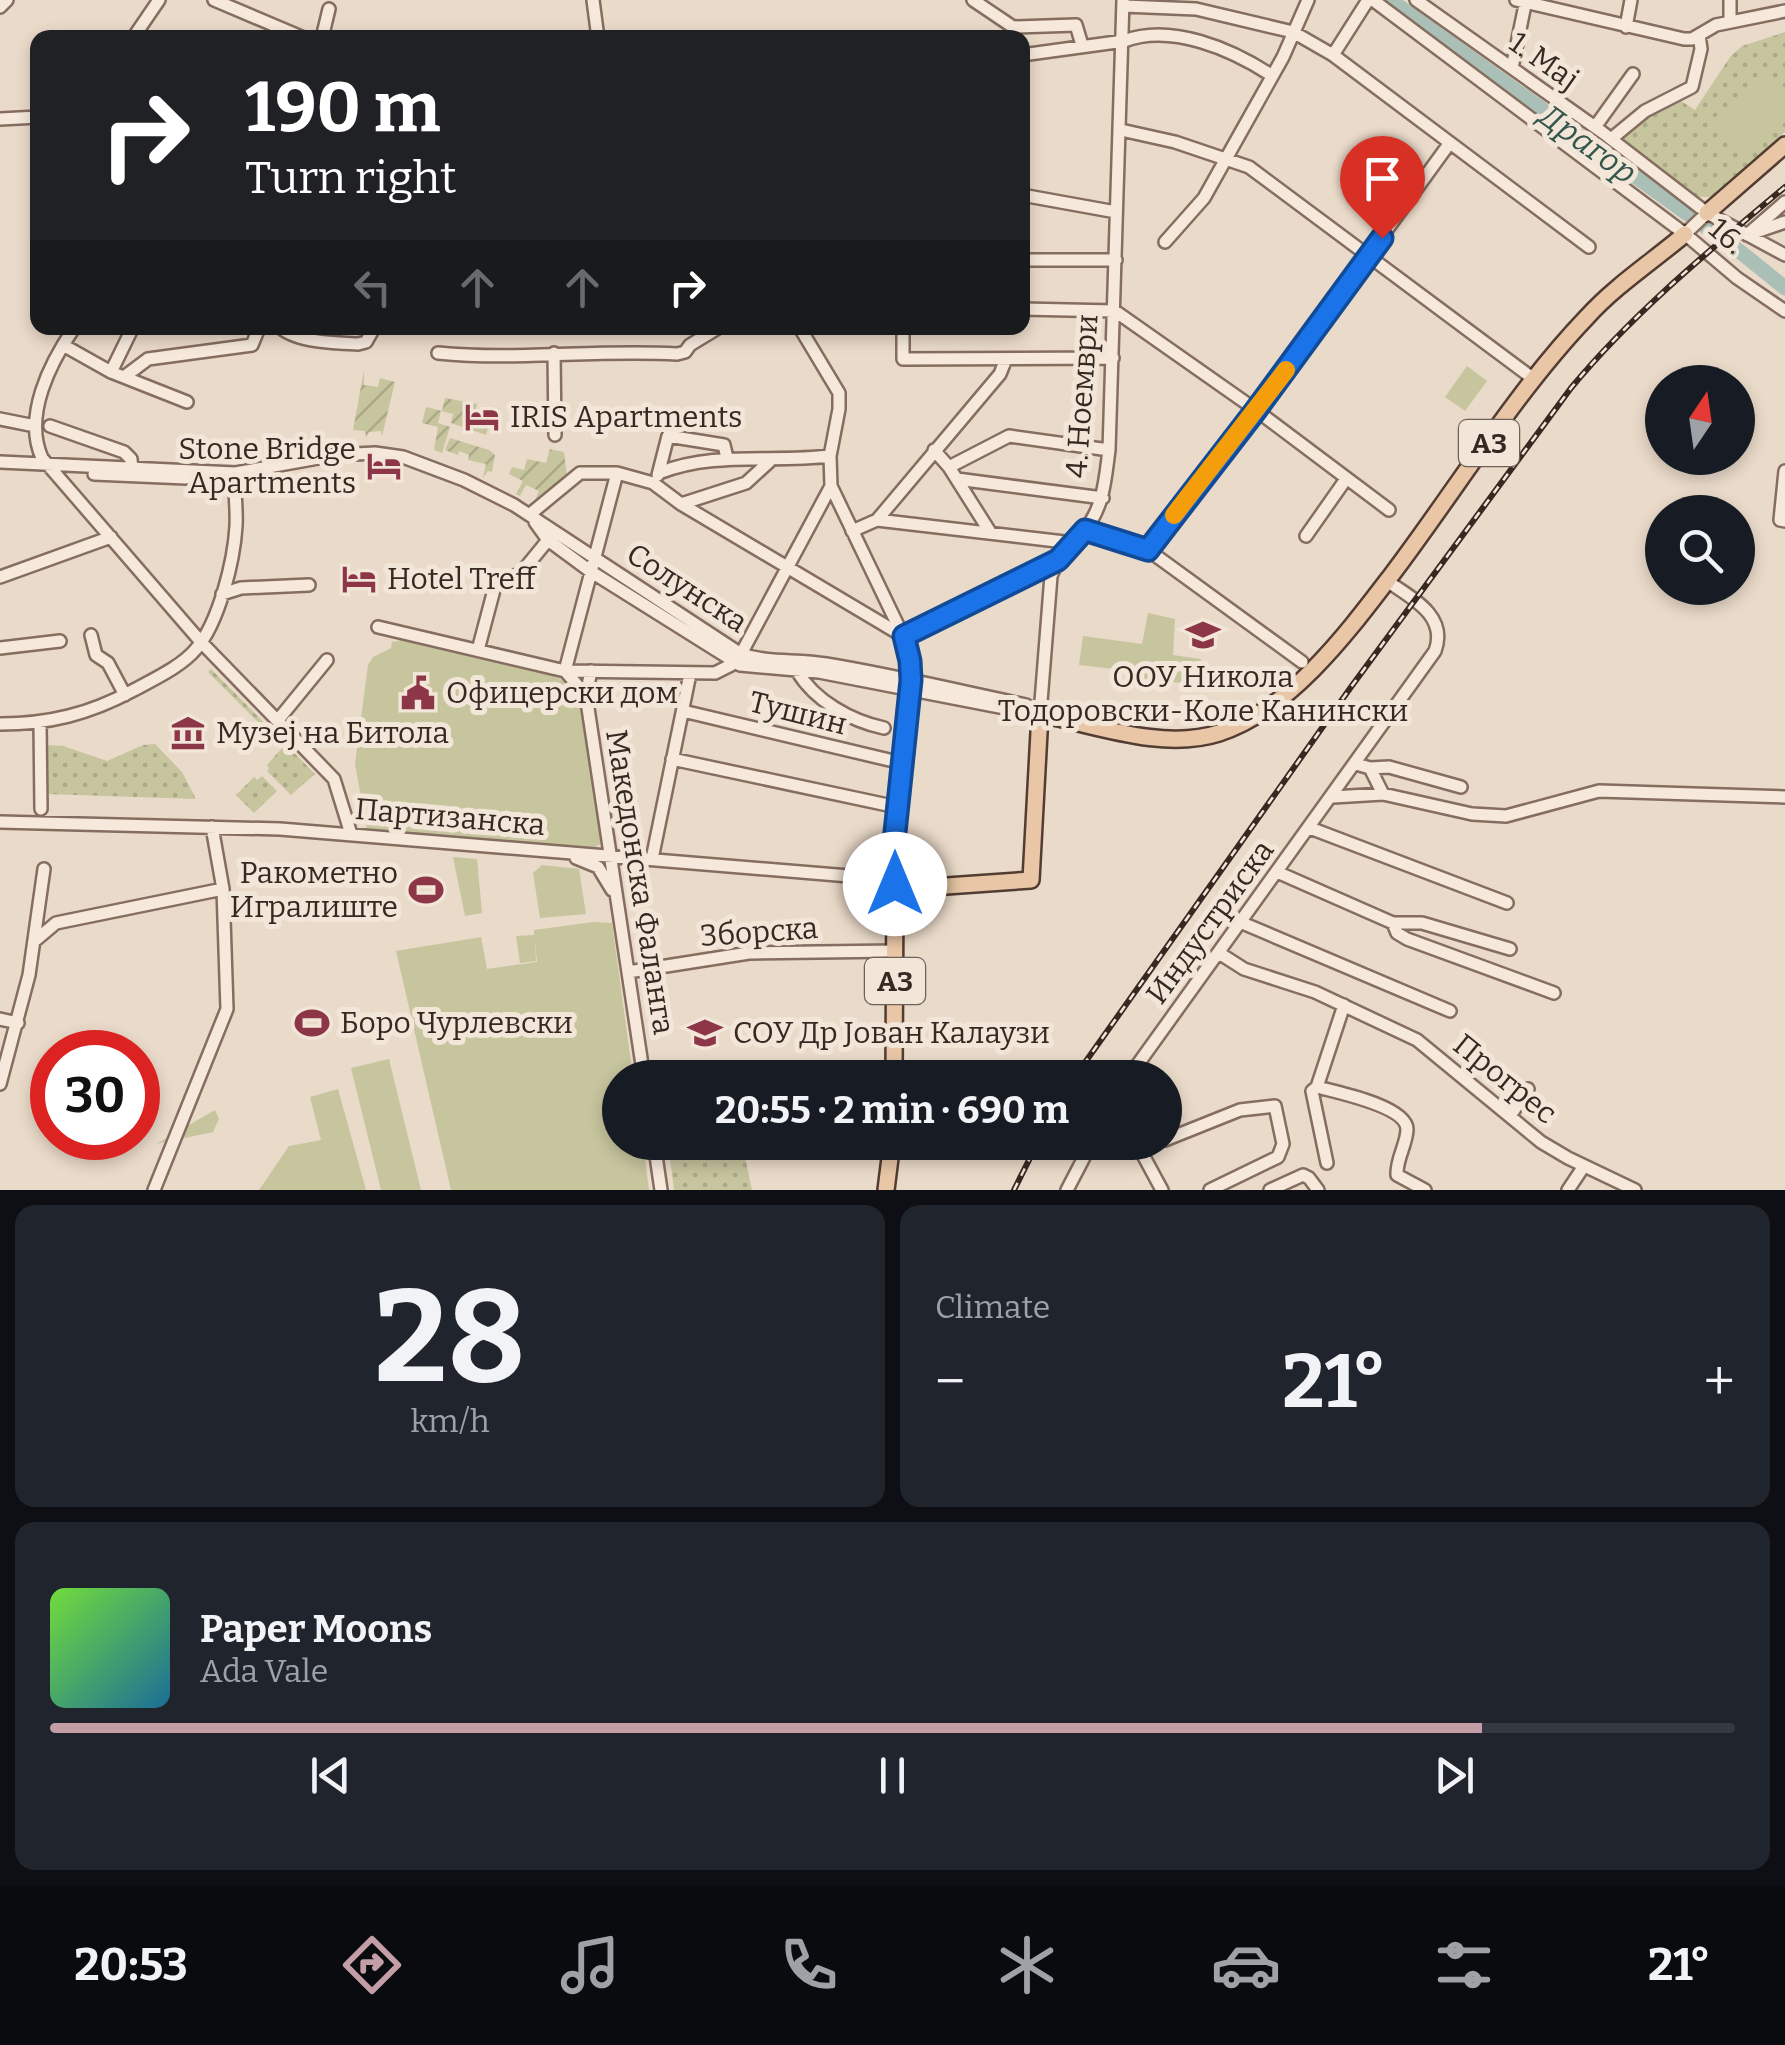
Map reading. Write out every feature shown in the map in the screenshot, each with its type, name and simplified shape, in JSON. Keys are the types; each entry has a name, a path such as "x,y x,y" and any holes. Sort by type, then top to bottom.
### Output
{"main road":[{"name":"A3","path":"1706,213 1785,145"},
{"name":"A3","path":"1040,714 1154,737 1191,738 1219,734 1268,706 1343,641 1535,380 1588,315 1685,234"},
{"name":"4. Ноември","path":"895,884 918,888 1031,880 1040,714"},
{"name":"A3","path":"894,1060 895,884"},
{"path":"886,1190 890,1160"}],"street":[{"path":"0,7 6,0"},
{"path":"214,0 285,30"},
{"path":"594,0 597,30"},
{"path":"974,0 1013,27 1076,24 1082,45"},
{"path":"1164,242 1204,198 1308,0"},
{"path":"1334,55 1370,0"},
{"name":"1. Мај","path":"1370,0 1685,234"},
{"name":"1. Мај","path":"1416,0 1595,127 1706,213 1785,255"},
{"path":"1626,27 1631,0"},
{"path":"1730,0 1730,22"},
{"path":"138,30 157,1"},
{"path":"1512,68 1523,1 1676,39 1730,22 1785,11"},
{"path":"1124,3 1196,10 1293,32 1334,55 1590,246"},
{"name":"4. Ноември","path":"1040,714 1049,586 1058,560 1085,530 1102,498 1109,450 1124,3"},
{"path":"324,30 329,9"},
{"path":"1611,139 1645,111 1694,85 1701,49 1698,35"},
{"path":"1030,54 1137,36 1164,36 1208,44 1243,57 1271,75"},
{"name":"1. Мај","path":"1595,127 1633,74"},
{"path":"0,119 30,117"},
{"path":"1121,130 1249,167 1535,380"},
{"path":"1148,550 1256,410 1450,144"},
{"path":"1030,196 1116,212"},
{"path":"1747,235 1785,202"},
{"name":"A3","path":"1685,234 1706,213"},
{"path":"1747,235 1785,222"},
{"name":"16.","path":"1685,234 1736,278 1785,310"},
{"path":"1030,260 1116,260"},
{"path":"1030,309 1115,311 1389,510"},
{"path":"69,335 46,383 35,426 37,444 49,468 201,642 334,779 351,834"},
{"path":"118,374 130,335"},
{"path":"118,374 148,359 252,345 256,335"},
{"path":"295,335 354,344 365,342 370,335"},
{"path":"438,353 493,357 554,353 677,354 706,335"},
{"path":"804,335 838,393 839,409 830,456 831,486 904,636 910,661 892,861 895,884"},
{"path":"903,335 903,359 1113,358"},
{"path":"63,345 118,374 187,402"},
{"path":"554,353 555,435"},
{"path":"852,531 876,520 1000,374 1006,359"},
{"path":"0,419 35,426"},
{"path":"50,426 124,452 131,459 132,472"},
{"path":"656,478 668,436 724,446 727,458"},
{"path":"949,467 1008,436 1109,450"},
{"path":"934,450 990,532"},
{"name":"Солунска","path":"0,465 235,477 311,458 386,454 449,474 530,515 592,564"},
{"path":"530,515 580,473 656,478 727,458 770,461 830,456"},
{"path":"681,504 746,483 770,461"},
{"path":"1785,471 1780,520 1785,521"},
{"path":"565,671 617,473"},
{"path":"0,724 40,722 96,710 180,662 201,642 222,594 234,545 235,477"},
{"path":"656,478 681,504 904,636"},
{"path":"1306,536 1346,478"},
{"path":"957,479 1102,498"},
{"path":"378,628 565,671 714,673 738,658 831,486"},
{"name":"Солунска","path":"530,515 548,540 592,564 751,668 910,685"},
{"path":"876,520 1073,542"},
{"path":"1085,530 1148,550 1302,662"},
{"path":"0,578 111,537"},
{"path":"478,650 494,586 521,573 548,540"},
{"path":"904,636 1058,560"},
{"name":"Индустриска","path":"1141,1060 1435,652 1439,639 1437,625 1429,613 1387,581"},
{"path":"222,594 256,586 309,586"},
{"path":"90,635 96,655 108,663 124,695"},
{"path":"0,648 60,641"},
{"name":"Солунска","path":"738,658 815,662 1040,714"},
{"path":"278,720 326,660"},
{"path":"797,670 811,689 847,715 884,728"},
{"name":"Македонска Фаланга","path":"565,671 586,695"},
{"name":"Македонска Фаланга","path":"591,672 586,695 641,1060"},
{"path":"652,858 690,674"},
{"name":"Тушин","path":"683,711 902,764"},
{"path":"40,722 41,809"},
{"path":"672,759 898,807"},
{"path":"1356,764 1389,767 1461,786"},
{"path":"1370,768 1383,794"},
{"path":"1333,797 1383,794 1472,814 1506,816 1599,791 1785,797"},
{"name":"Партизанска","path":"0,822 351,834 873,878 895,884"},
{"path":"154,1190 227,1009 222,889 212,827"},
{"path":"1310,828 1506,902"},
{"path":"547,851 598,867 618,904"},
{"path":"0,1084 35,942 44,869"},
{"path":"1277,872 1393,923 1422,923 1510,948"},
{"path":"35,942 56,923 222,889"},
{"path":"1240,922 1450,1012"},
{"path":"1393,923 1407,939 1554,993"},
{"name":"Зборска","path":"628,972 748,953 895,952"},
{"name":"Прогрес","path":"1219,953 1244,969 1314,992 1429,1048 1541,1142 1620,1187 1635,1190"},
{"path":"1328,1164 1312,1091 1317,1087 1344,1005"},
{"path":"0,1018 18,1023"},
{"path":"1317,1087 1359,1098 1402,1118 1407,1127 1396,1175 1426,1190"},
{"path":"1510,1116 1528,1089"},
{"path":"1182,1133 1240,1110 1275,1106 1282,1153 1210,1190"},
{"path":"657,1160 661,1190"},
{"path":"1067,1190 1083,1160"},
{"path":"1146,1160 1162,1190"},
{"path":"1568,1190 1584,1166"},
{"path":"1270,1190 1303,1176 1318,1190"}],"shaded area":[{"path":"1785,32 1785,132 1712,197 1698,197 1620,143 1635,122 1678,99 1695,110 1730,57 1742,46"},
{"path":"1767,71 1785,91 1785,121 1745,157 1712,120"},
{"path":"1467,366 1487,381 1465,411 1445,397"},
{"path":"364,370 364,385 378,387 380,378 395,382 382,436 381,431 369,432 366,437 365,431 353,430"},
{"path":"445,398 477,404 475,421 486,424 494,406 486,435 451,423 453,414 441,411 438,423 450,427 442,453 434,450 438,427 422,423 426,407 442,411"},
{"path":"450,438 489,450 495,455 492,472 488,471 483,478 486,464 468,460 469,455 459,451 458,455 445,450"},
{"path":"550,449 564,452 567,477 551,494 541,494 537,505 534,503 539,491 526,485 520,496 516,494 523,481 509,474 512,467 524,470 527,459 546,463"},
{"path":"1148,613 1175,619 1173,655 1201,659 1197,685 1141,678 1141,672 1079,665 1083,636 1142,644"},
{"path":"407,639 547,673 576,691 590,737 600,844 592,849 560,848 367,830 355,764 368,665 373,657 391,648 392,642"},
{"path":"211,669 315,774 291,795 267,771 267,765 283,747 208,672"},
{"path":"155,744 182,772 196,799 46,794 47,745 63,746 107,761 143,745"},
{"path":"262,776 277,791 254,813 236,795 254,777 257,780"},
{"path":"453,857 477,859 482,913 465,916"},
{"path":"542,865 579,869 586,914 540,918 533,873"},
{"path":"612,923 631,1060 602,1060 602,1160 645,1160 649,1190 451,1190 396,951 481,937 487,969 537,962 535,941 536,961 520,963 516,936 534,935 534,930"},
{"path":"389,1059 421,1190 381,1190 351,1068"},
{"path":"338,1089 366,1190 259,1190 289,1146 321,1140 310,1097"},
{"path":"215,1110 219,1119 213,1132 160,1142"},
{"path":"670,1160 746,1160 752,1190 674,1190"}],"waterway":[{"name":"Драгор","path":"1390,0 1738,250 1785,288"}],"railway":[{"path":"1087,1060 1351,687 1571,388 1646,308 1785,187"},
{"path":"1014,1190 1029,1160"}],"slow traffic":[{"path":"1174,515 1286,370"}],"place":[{"name":"IRIS Apartments","path":"482,417"},
{"name":"Stone Bridge Apartments","path":"384,466"},
{"name":"Hotel Treff","path":"359,579"},
{"name":"ООУ Никола Тодоровски-Коле Канински","path":"1203,635"},
{"name":"Офицерски дом","path":"418,693"},
{"name":"Музеј на Битола","path":"188,733"},
{"name":"Ракометно Игралиште","path":"426,890"},
{"name":"Боро Чурлевски","path":"312,1023"},
{"name":"СОУ Др Јован Калаузи","path":"705,1033"}],"route":[{"path":"895,884 892,861 911,680 904,636 1058,560 1085,530 1148,550 1382,238"}]}
